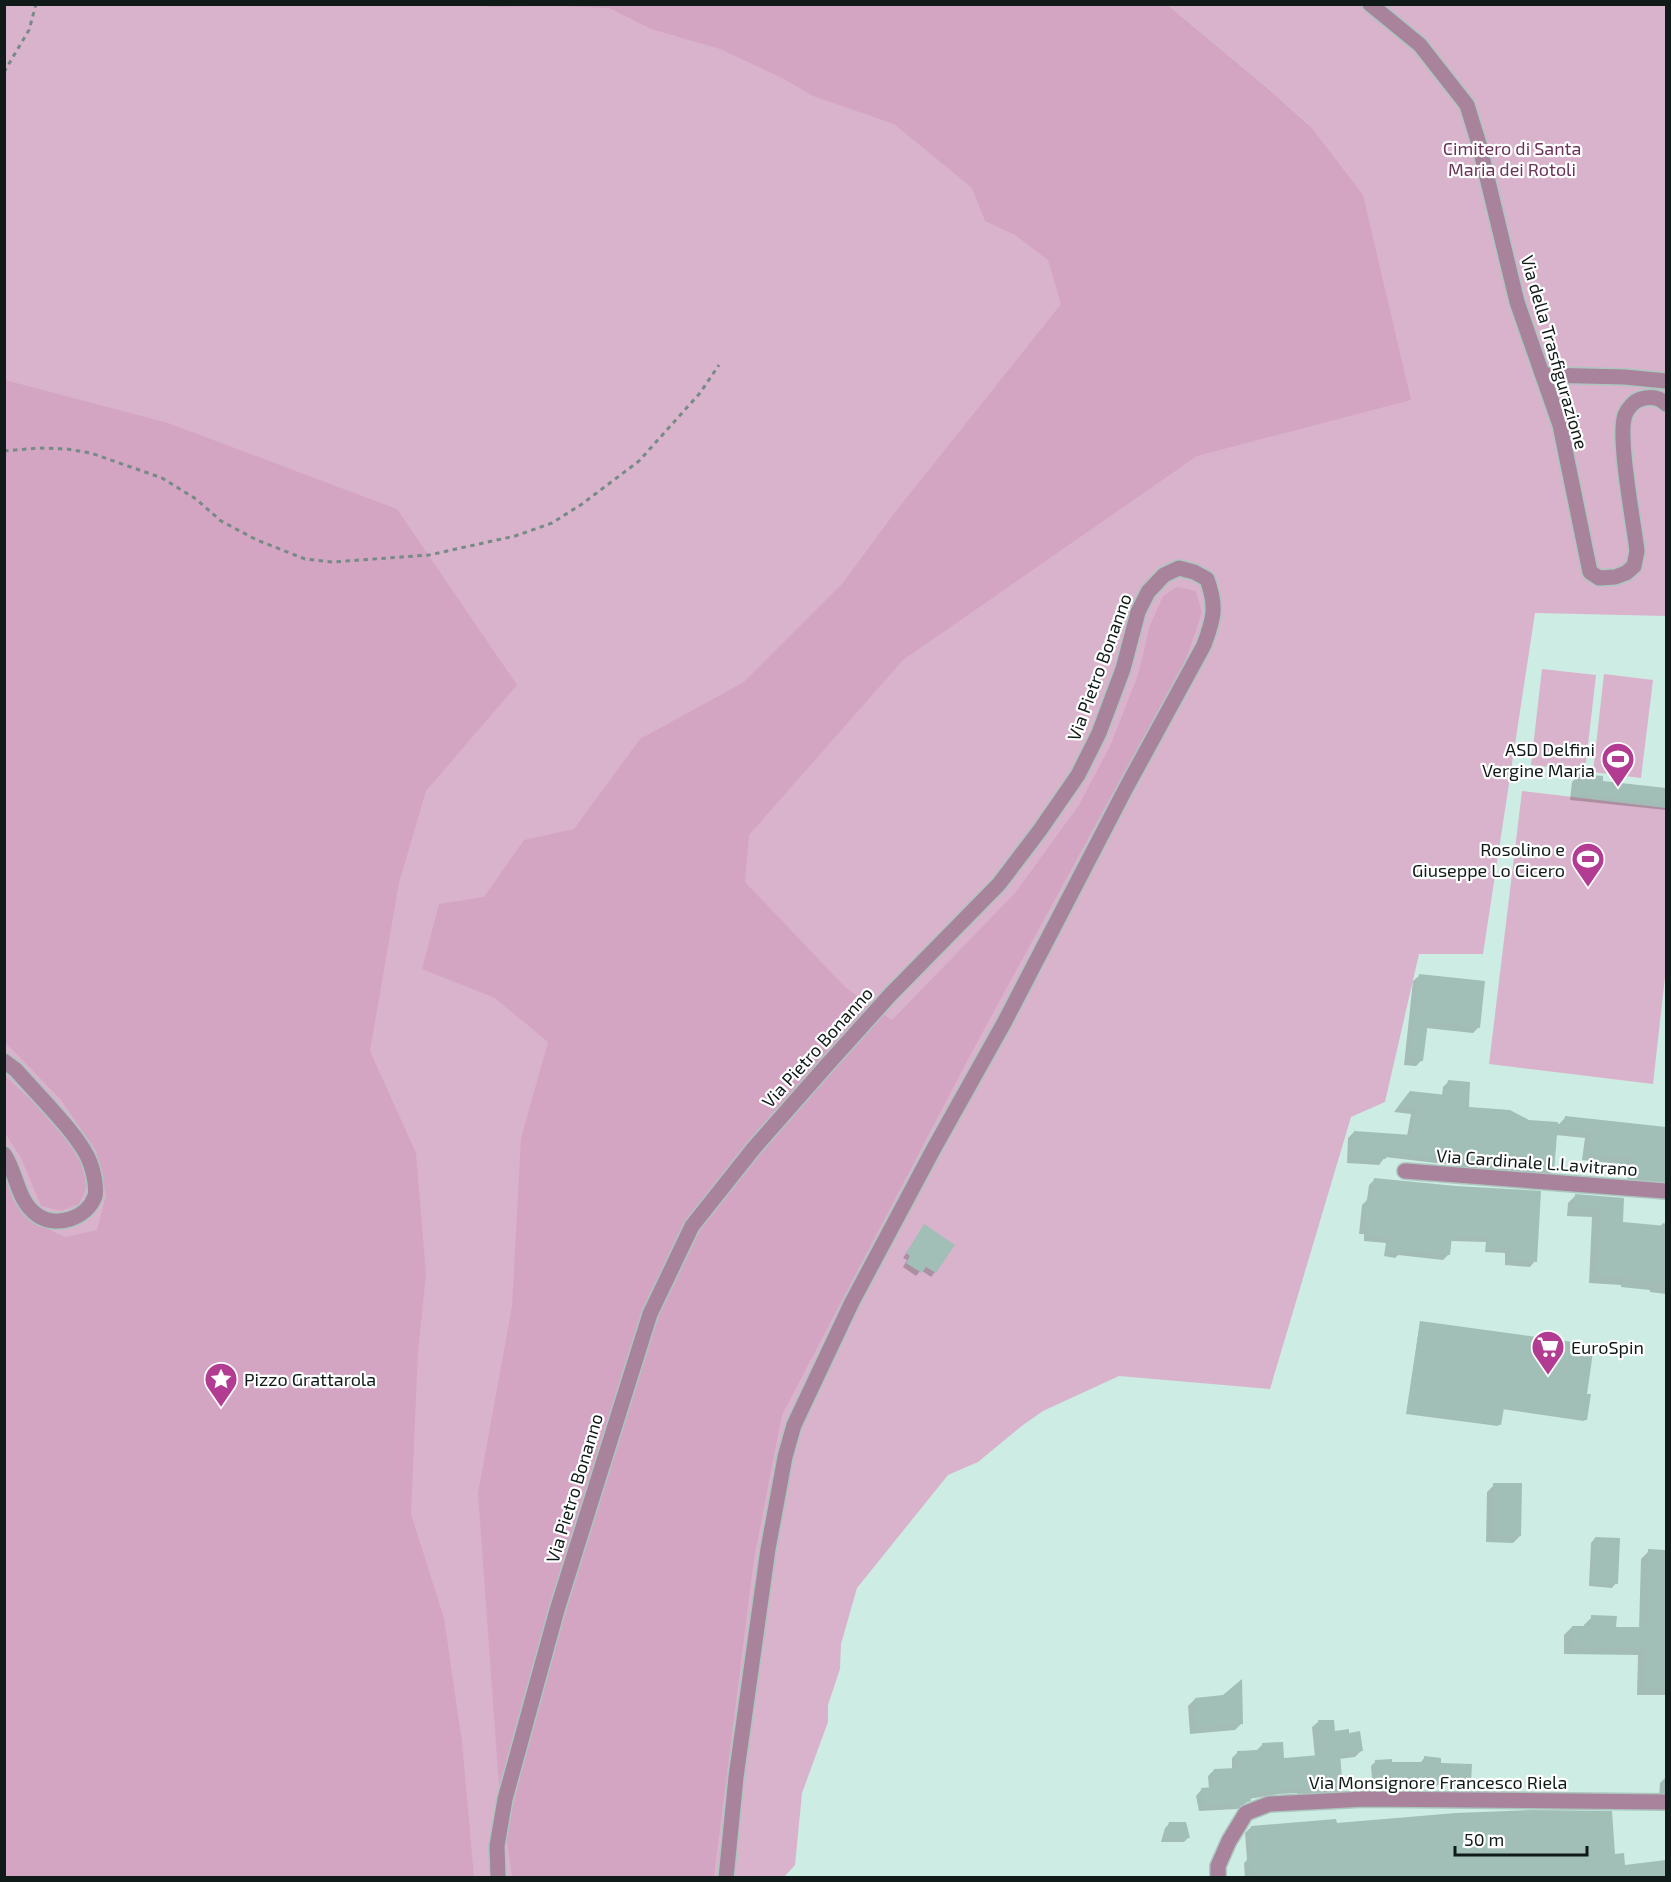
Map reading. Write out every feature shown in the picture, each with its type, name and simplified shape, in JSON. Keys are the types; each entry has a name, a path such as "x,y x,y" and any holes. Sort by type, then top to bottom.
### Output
{"street":[{"name":"Via della Trasfigurazione","path":"1370,4 1420,45 1467,105 1479,144 1517,302 1560,425 1590,572 1599,578 1615,577 1626,573 1634,566 1637,551 1623,436 1625,416 1635,401 1648,397 1660,398 1666,404"},
{"path":"1543,375 1625,377 1666,381"},
{"name":"Via Pietro Bonanno","path":"498,1878 497,1846 505,1800 557,1610 650,1314 692,1226 754,1148 866,1021 999,884 1078,775 1099,733 1124,669 1138,612 1148,592 1164,575 1179,568 1194,572 1208,579 1214,597 1213,621 1204,645 1126,788 1005,1023 933,1150 852,1302 794,1425 785,1456 768,1549 746,1707 726,1878"},
{"path":"4,1060 16,1070 74,1137 89,1159 95,1195 85,1212 70,1220 52,1220 38,1216 24,1202 4,1154"},
{"name":"Via Cardinale L.Lavitrano","path":"1405,1171 1666,1191"},
{"name":"Via Monsignore Francesco Riela","path":"1218,1878 1218,1866 1229,1841 1246,1813 1269,1804 1365,1799 1666,1802"}],"path":[{"path":"4,72 29,30 36,4"},
{"path":"4,451 39,448 91,453 162,478 196,500 221,521 257,540 305,559 333,562 429,555 514,536 552,523 582,504 639,461 700,393 719,366"}],"green space":[{"name":"Cimitero di Santa Maria dei Rotoli","path":"5,5 865,5 1311,127 1168,5 1666,5 1666,616 1535,613 1483,954 1419,954 1385,1102 1351,1117 1270,1389 1119,1376 1043,1411 978,1462 948,1475 857,1588 841,1644 840,1669 828,1705 828,1722 802,1793 795,1865 784,1877 5,1878"},
{"path":"1542,669 1596,675 1585,771 1531,765"},
{"path":"1604,674 1653,680 1641,778 1593,772"},
{"name":"Rosolino e Giuseppe Lo Cicero","path":"1522,791 1666,808 1666,968 1653,1084 1489,1064"}],"shaded area":[{"path":"478,5 1168,5 1311,127 1363,195 1411,400 1197,456 903,660 749,835 745,882 846,988 892,1020 1015,893 1079,805 1110,746 1138,675 1150,625 1163,596 1177,587 1196,591 1202,613 1186,659 974,1048 782,1415 754,1559 714,1877 512,1877 499,1786 478,1493 512,1306 521,1138 548,1042 495,998 422,969 439,904 484,897 524,840 574,829 640,739 744,682 842,584 896,511 1061,304 1048,260 1015,235 985,221 972,188 894,124 813,96 782,78 720,49 651,29 609,8"},
{"path":"5,380 168,423 397,509 517,685 426,791 399,883 370,1051 416,1153 426,1274 418,1352 411,1514 444,1618 462,1742 474,1877 5,1877 4,1171 14,1192 34,1222 65,1237 97,1230 106,1195 96,1151 61,1100 5,1042"},
{"path":"4,1075 56,1125 78,1156 84,1172 86,1187 79,1204 61,1211 41,1206 21,1158 5,1133"}],"building":[{"name":"ASD Delfini Vergine Maria","path":"1578,774 1603,776 1603,781 1666,788 1666,803 1576,794"},
{"path":"1419,974 1485,981 1480,1028 1428,1022 1423,1061 1409,1059"},
{"path":"1448,1080 1470,1082 1469,1107 1510,1110 1529,1120 1558,1122 1554,1171 1457,1165 1458,1160 1387,1151 1386,1159 1352,1158 1354,1131 1412,1135 1416,1108 1398,1107 1410,1091 1446,1095"},
{"path":"1565,1116 1666,1127 1666,1181 1633,1178 1635,1158 1588,1154 1591,1132 1563,1129"},
{"path":"1374,1178 1541,1191 1537,1262 1510,1260 1510,1248 1490,1247 1490,1237 1452,1236 1450,1255 1403,1250 1402,1253 1389,1251 1390,1238 1369,1235 1369,1229 1364,1228 1367,1198 1371,1199"},
{"path":"1575,1194 1624,1198 1623,1222 1666,1226 1666,1283 1628,1279 1628,1277 1596,1276 1599,1210 1575,1208"},
{"path":"924,1224 955,1245 936,1273 926,1267 922,1273 906,1263 910,1256 906,1253"},
{"path":"1420,1321 1594,1345 1587,1394 1591,1394 1587,1420 1504,1408 1501,1425 1407,1412"},
{"path":"1493,1483 1522,1483 1521,1536 1493,1536"},
{"path":"1595,1537 1620,1538 1618,1584 1592,1582"},
{"path":"1648,1549 1666,1550 1666,1688 1644,1687 1645,1648 1571,1646 1572,1626 1591,1626 1591,1615 1617,1616 1616,1627 1646,1627"},
{"path":"1242,1679 1243,1724 1196,1727 1195,1698 1223,1695"},
{"path":"1318,1720 1334,1720 1335,1731 1349,1729 1349,1733 1360,1731 1363,1751 1340,1754 1343,1790 1303,1792 1303,1788 1285,1789 1250,1794 1251,1801 1244,1803 1204,1806 1201,1788 1214,1787 1214,1769 1237,1768 1237,1751 1263,1750 1262,1743 1283,1742 1284,1758 1321,1755"},
{"path":"1424,1756 1441,1758 1441,1763 1472,1764 1471,1783 1442,1781 1442,1783 1421,1783 1421,1785 1377,1787 1375,1760 1424,1762"},
{"path":"1532,1810 1612,1811 1615,1854 1624,1853 1625,1865 1666,1860 1666,1878 1251,1878 1249,1855 1252,1855 1251,1826 1336,1819 1337,1823 1456,1813"},
{"path":"1169,1822 1186,1822 1190,1838 1164,1838"}],"place":[{"name":"ASD Delfini Vergine Maria","path":"1618,788"},
{"name":"Rosolino e Giuseppe Lo Cicero","path":"1588,888"},
{"name":"EuroSpin","path":"1548,1376"},
{"name":"Pizzo Grattarola","path":"221,1408"}]}
